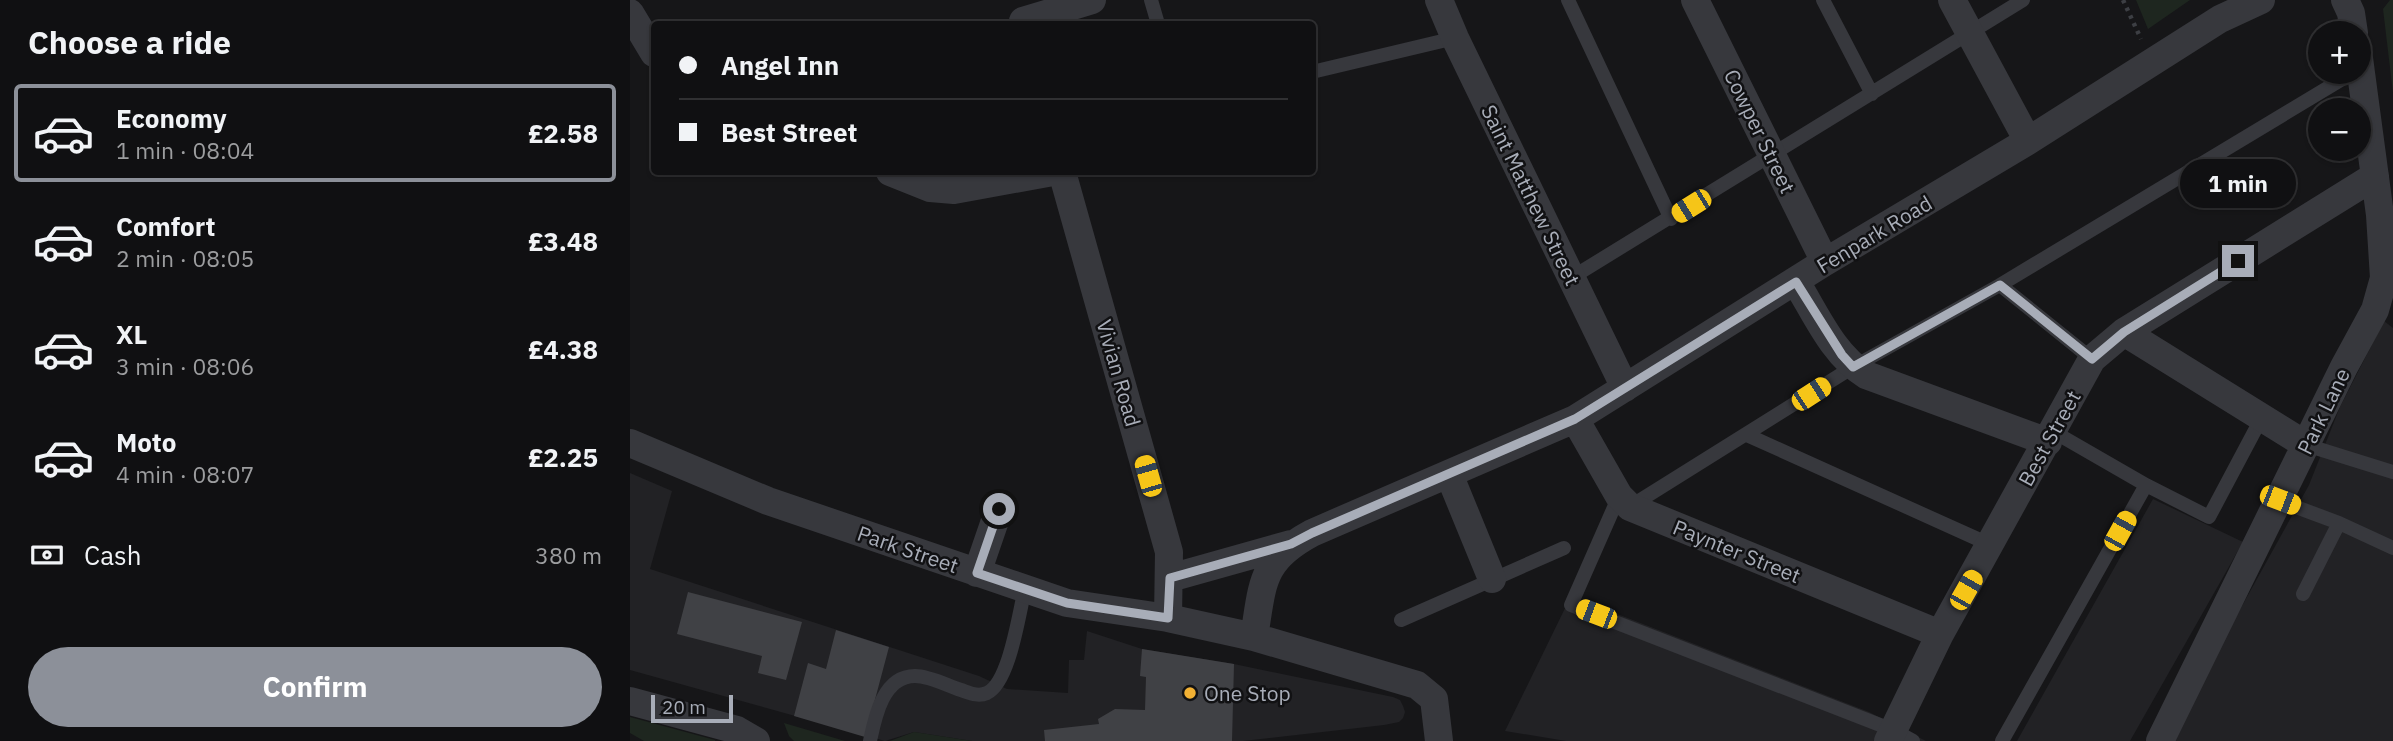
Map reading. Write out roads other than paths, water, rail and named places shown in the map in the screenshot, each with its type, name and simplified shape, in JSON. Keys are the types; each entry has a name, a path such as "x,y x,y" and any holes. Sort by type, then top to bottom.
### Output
{"street":[{"path":"1021,15 1092,0"},
{"name":"Saint Matthew Street","path":"1439,0 1625,388"},
{"name":"Cowper Street","path":"1695,0 1825,262"},
{"path":"1952,0 2028,141"},
{"name":"Fenpark Road","path":"1170,578 1291,544 1575,419 1825,262 2028,141 2220,19 2261,0"},
{"path":"2345,0 2352,21"},
{"path":"630,13 651,48"},
{"name":"Park Lane","path":"2160,741 2344,367 2375,310 2384,278 2387,214 2375,176 2361,84"},
{"path":"898,175 930,188 954,190 1036,175"},
{"name":"Vivian Road","path":"1063,175 1169,552 1168,618"},
{"name":"Best Street","path":"1898,737 1940,634 2092,359 2124,332 2375,176"},
{"path":"1796,282 1842,355 1853,367 1866,375 2051,437"},
{"path":"2124,332 2306,445"},
{"path":"1575,419 1624,502"},
{"name":"Park Street","path":"630,443 768,501 1067,603 1168,618 1254,637 1417,685 1434,699 1439,741"},
{"path":"1449,474 1492,579"},
{"name":"Paynter Street","path":"1624,502 1940,634"},
{"path":"977,573 999,509"},
{"name":"Fenpark Road","path":"1254,637 1262,585 1268,570 1291,544"},
{"path":"630,701 737,730 756,741"}],"lane":[{"path":"1151,0 1156,21"},
{"path":"1568,0 1671,219"},
{"path":"1823,0 1872,94"},
{"path":"1571,278 1671,219 2023,0"},
{"path":"1316,71 1455,38"},
{"path":"1898,737 1571,605 1624,502 1747,435 1853,367 2000,285 2330,84"},
{"path":"2000,285 2092,359"},
{"path":"2051,437 2209,517 2261,419"},
{"path":"1747,435 1991,545"},
{"path":"2306,445 2393,472"},
{"path":"2002,741 2146,485"},
{"path":"2280,500 2393,548"},
{"path":"2303,594 2339,523"},
{"path":"1401,620 1564,548"},
{"path":"870,741 877,709 887,691 905,677 918,676 976,695 989,692 1000,680 1008,661 1025,589"}],"place":[{"name":"One Stop","path":"1190,693"}]}
